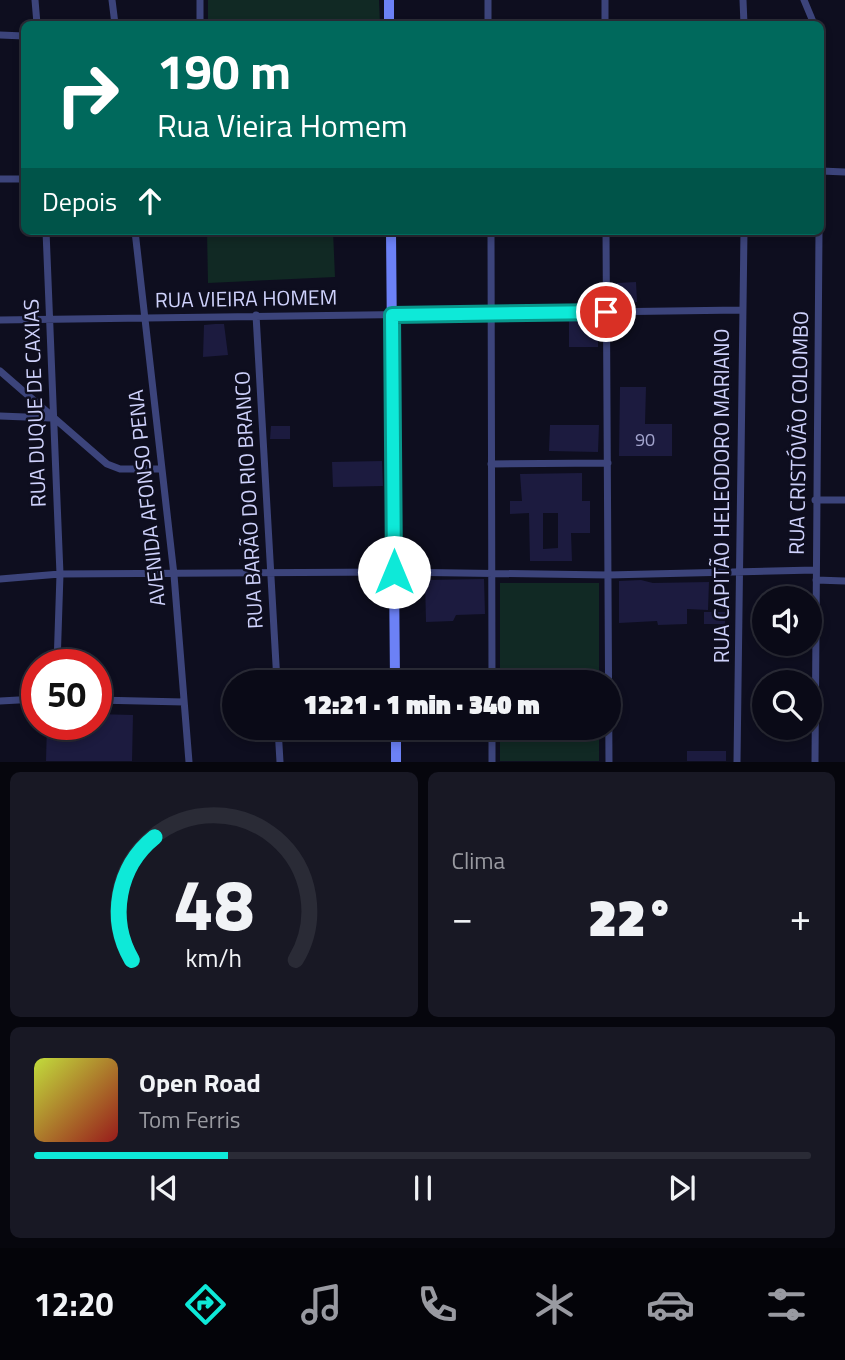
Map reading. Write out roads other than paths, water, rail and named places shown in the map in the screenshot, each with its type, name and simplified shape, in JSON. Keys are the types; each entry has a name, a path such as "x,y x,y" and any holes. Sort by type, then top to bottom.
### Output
{"main road":[{"path":"389,0 389,21"},
{"path":"391,235 395,670"},
{"path":"396,740 396,761"}],"street":[{"path":"35,0 37,21"},
{"path":"112,0 115,21"},
{"path":"200,0 200,21"},
{"path":"488,0 488,21"},
{"path":"605,0 605,21"},
{"path":"743,0 744,21"},
{"path":"804,0 813,21"},
{"path":"0,36 21,36"},
{"path":"824,171 845,172"},
{"path":"0,179 21,179"},
{"name":"RUA DUQUE DE CAXIAS","path":"46,235 60,574 58,649"},
{"name":"AVENIDA AFONSO PENA","path":"135,235 174,575 189,761"},
{"path":"491,235 492,670"},
{"path":"606,235 609,761"},
{"name":"RUA CAPITÃO HELEODORO MARIANO","path":"737,761 744,235"},
{"name":"RUA CRISTÓVÃO COLOMBO","path":"815,761 819,235"},
{"name":"RUA VIEIRA HOMEM","path":"0,320 741,310"},
{"name":"RUA BARÃO DO RIO BRANCO","path":"256,315 276,670"},
{"path":"0,371 107,464 120,469 161,469"},
{"path":"0,416 52,418"},
{"path":"491,464 608,463"},
{"path":"815,500 845,500"},
{"path":"0,579 60,574 394,572 608,575 815,570"},
{"path":"816,580 845,581"},
{"path":"0,701 21,700"},
{"path":"112,700 184,702"},
{"path":"279,740 280,761"},
{"path":"492,740 492,761"}]}
